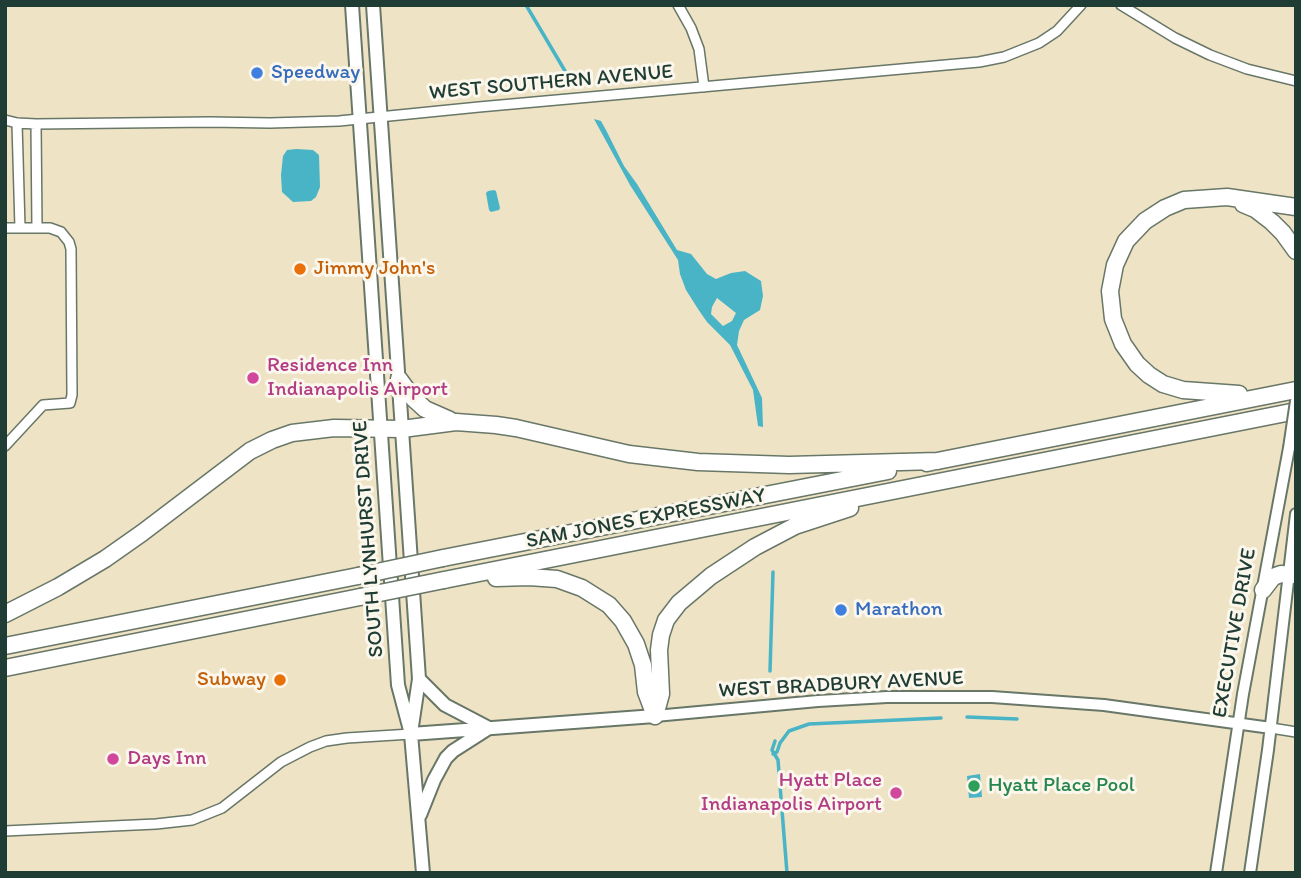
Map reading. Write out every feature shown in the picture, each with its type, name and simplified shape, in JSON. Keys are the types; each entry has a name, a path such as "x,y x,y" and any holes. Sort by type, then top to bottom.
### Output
{"highway":[{"path":"1227,197 1250,206 1266,217 1283,233 1296,251"},
{"path":"1262,396 1194,392 1163,384 1149,375 1133,360 1118,334 1111,313 1110,291 1115,265 1126,241 1155,214 1184,200 1227,197 1296,207"},
{"path":"399,379 412,398 425,409 456,422"},
{"name":"SAM JONES EXPRESSWAY","path":"5,646 1296,390"},
{"name":"SAM JONES EXPRESSWAY","path":"5,668 1296,411"},
{"path":"5,614 105,559 239,458 272,440 292,433 334,428 402,429 456,422 516,428 629,454 698,463 789,465 938,461"},
{"path":"656,716 661,694 661,635 666,620 679,603 728,564 782,532 913,487"},
{"path":"1263,590 1273,577 1292,575"},
{"path":"444,580 557,579 592,593 613,609 633,637 643,665 646,692 656,716"}],"main road":[{"name":"SOUTH LYNHURST DRIVE","path":"352,5 398,685 411,734 423,873"},
{"name":"SOUTH LYNHURST DRIVE","path":"373,5 419,679 411,734"},
{"path":"419,679 445,705 489,728 446,758 433,780 419,817"},
{"name":"WEST BRADBURY AVENUE","path":"411,734 656,716"}],"street":[{"path":"678,5 699,50 704,87"},
{"name":"WEST SOUTHERN AVENUE","path":"5,121 36,124 270,123 359,119 979,62 1030,48 1065,23 1081,5"},
{"path":"1121,5 1175,38 1210,55 1247,69 1296,81"},
{"path":"17,123 20,228"},
{"path":"36,124 37,228"},
{"path":"5,228 50,228 65,235 70,246 72,397 70,403 43,405 5,446"},
{"name":"EXECUTIVE DRIVE","path":"1216,873 1239,723 1296,401"},
{"name":"EXECUTIVE DRIVE","path":"1250,873 1292,575 1296,514"},
{"name":"WEST BRADBURY AVENUE","path":"656,716 818,701 973,696 1096,704 1271,728"},
{"path":"1271,728 1296,732"},
{"path":"5,831 192,820 222,808 281,762 310,747 347,738 411,734"}],"water":[{"path":"594,119 601,121 624,166 677,250 691,254 707,274 716,279 745,271 761,281 763,296 760,310 744,320 737,345 762,398 763,427 758,426 753,390 730,345 707,322 686,290 678,260 630,185","holes":["717,298 736,313 732,321 723,326 711,314"]},
{"path":"287,150 313,150 319,155 320,187 311,201 293,202 282,192 283,156"},
{"path":"494,190 500,208 491,212 486,193"},
{"name":"Hyatt Place Pool","path":"980,774 982,797 969,798 967,776"}],"waterway":[{"path":"526,5 568,76"},
{"path":"770,671 773,572"},
{"path":"967,717 1017,719"},
{"path":"773,754 777,752 789,731 809,724 941,718"},
{"path":"775,741 772,750 778,760 787,873"}],"place":[{"name":"Speedway","path":"257,73"},
{"name":"Jimmy John's","path":"300,269"},
{"name":"Residence Inn Indianapolis Airport","path":"253,378"},
{"name":"Marathon","path":"841,610"},
{"name":"Subway","path":"280,680"},
{"name":"Days Inn","path":"113,759"},
{"name":"Hyatt Place Pool","path":"974,786"},
{"name":"Hyatt Place Indianapolis Airport","path":"896,793"}]}
